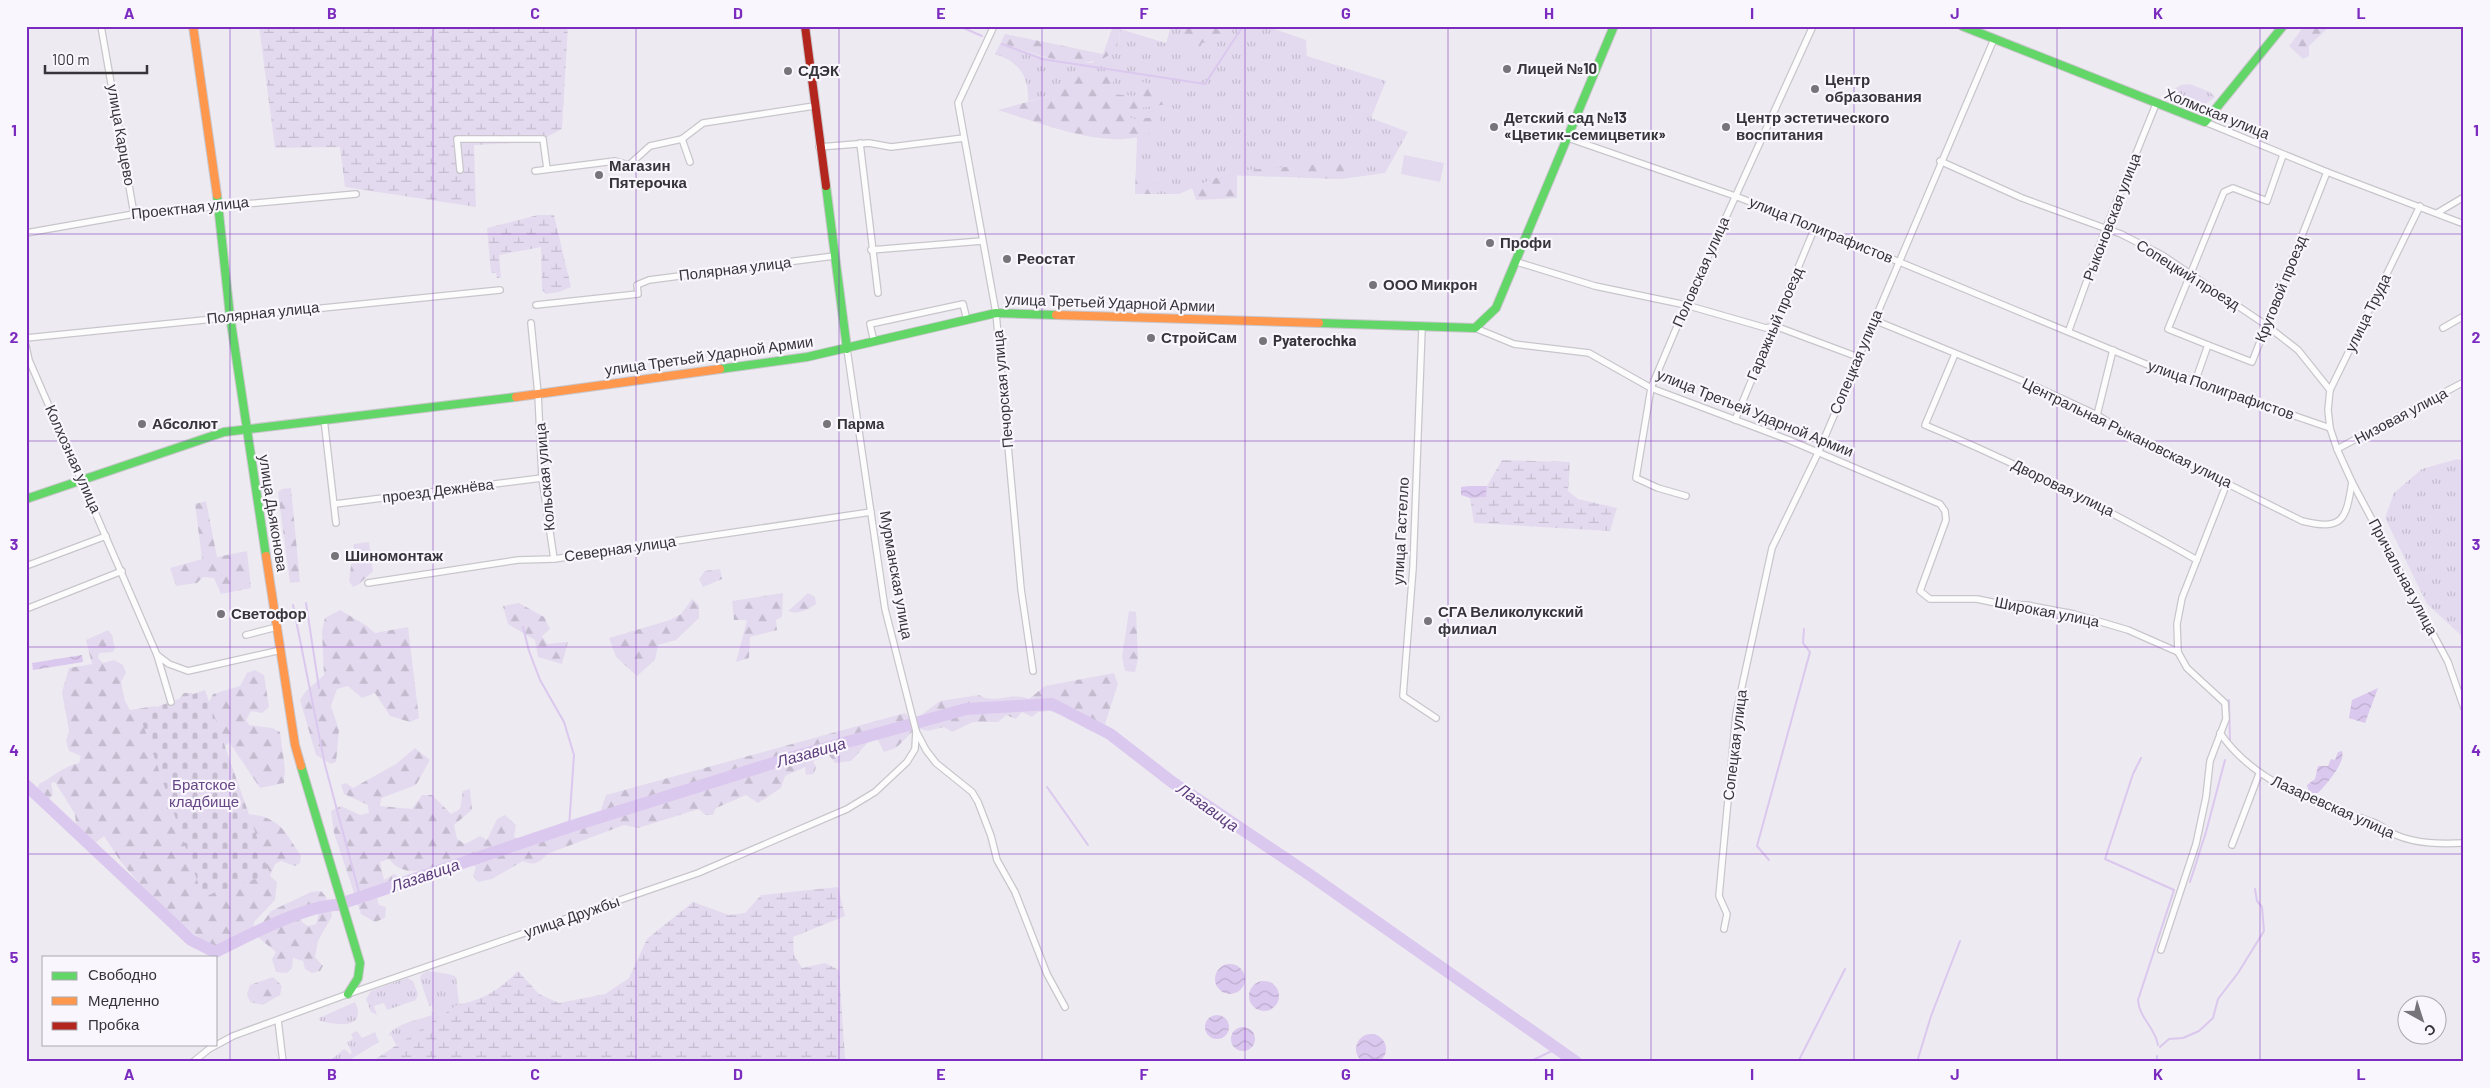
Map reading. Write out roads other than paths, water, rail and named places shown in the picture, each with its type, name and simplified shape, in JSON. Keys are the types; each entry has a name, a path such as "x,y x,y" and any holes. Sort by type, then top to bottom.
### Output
{"main road":[{"name":"улица Дьяконова","path":"193,26 218,205 230,316 294,744 339,899 360,963 358,978 348,994"},
{"name":"Мурманская улица","path":"805,26 819,147 847,349"},
{"path":"1475,328 1496,308 1517,262 1614,26"},
{"name":"Холмская улица","path":"1962,26 2205,122"},
{"path":"2205,122 2283,26"},
{"name":"улица Третьей Ударной Армии","path":"26,499 82,482 224,432 538,394 807,357 996,313 1422,328 1475,328"}],"street":[{"name":"улица Карцево","path":"101,26 134,214"},
{"name":"Печорская улица","path":"994,26 958,102 996,313 1021,589 1034,671"},
{"name":"Половская улица","path":"1686,496 1636,478 1651,388 1686,305 1813,26"},
{"name":"Сопецкая улица","path":"1724,929 1727,914 1719,896 1736,714 1772,548 1818,453 1940,161 1994,39"},
{"name":"Рыконовская улица","path":"2069,330 2106,228 2156,104"},
{"path":"535,171 615,161 629,165 650,146 682,138 703,124 814,106"},
{"name":"Холмская улица","path":"2205,122 2327,172 2464,224"},
{"path":"682,138 690,162"},
{"path":"819,147 869,143 891,147 964,138"},
{"name":"улица Полиграфистов","path":"1568,138 1735,196 1815,227 2194,382 2330,425"},
{"path":"460,170 457,139 543,139 547,169"},
{"path":"860,144 871,250 878,292"},
{"name":"Круговой проезд","path":"2284,155 2267,201 2233,188 2224,192 2168,329 2252,362 2327,172"},
{"name":"Сопецкий проезд","path":"1940,161 2022,198 2106,228 2162,255 2266,325 2298,350 2330,390"},
{"name":"Проектная улица","path":"26,232 134,214 356,194"},
{"path":"2438,213 2464,197"},
{"name":"улица Труда","path":"2330,425 2330,390 2420,206"},
{"name":"Гаражный проезд","path":"1735,420 1815,227"},
{"path":"871,250 982,241"},
{"name":"Полярная улица","path":"536,305 638,294 637,285 649,280 834,256"},
{"path":"1517,262 1594,286 1686,305 1766,328 1774,326 1858,357"},
{"name":"Полярная улица","path":"26,338 500,290"},
{"path":"874,342 870,324 963,304 967,320"},
{"path":"2443,328 2464,316"},
{"name":"Центральная Рыкановская улица","path":"1874,320 2028,383 2097,415 2128,434 2302,521 2325,526 2340,520 2348,509 2352,482"},
{"name":"Кольская улица","path":"531,323 538,394 542,478 554,559"},
{"name":"улица Гастелло","path":"1422,328 1413,568 1403,696 1436,718"},
{"name":"улица Третьей Ударной Армии","path":"1475,328 1514,344 1589,353 1651,388 1818,453 1940,504"},
{"path":"2194,382 2208,345"},
{"name":"Колхозная улица","path":"26,346 29,360 157,655 171,702"},
{"name":"Мурманская улица","path":"847,349 886,609 916,731 926,750 936,763 972,792 978,802 991,836 996,860 1015,892 1047,974 1064,1007"},
{"path":"2097,415 2113,350"},
{"name":"Дворовая улица","path":"1956,354 1925,425 1982,448 2126,520 2196,560"},
{"name":"Низовая улица","path":"2337,449 2464,382"},
{"path":"324,419 336,523"},
{"name":"Причальная улица","path":"2330,425 2337,449 2352,482 2448,662 2464,708"},
{"name":"проезд Дежнёва","path":"335,504 542,478"},
{"path":"2161,950 2196,844 2206,797 2210,761 2226,720 2225,704 2187,668 2178,652 2177,624 2182,598 2227,483"},
{"name":"Широкая улица","path":"1940,504 1945,510 1946,520 1920,591 1930,599 1977,599 2074,614 2128,630 2178,652"},
{"name":"Северная улица","path":"368,583 518,560 554,559 871,512"},
{"path":"26,566 106,536"},
{"path":"26,609 122,571"},
{"path":"246,635 277,627"},
{"path":"157,655 169,664 188,671 281,650"},
{"name":"улица Дружбы","path":"218,1044 233,1036 348,994 698,873 847,809 875,792 907,762 915,749 916,731"},
{"name":"Лазаревская улица","path":"2220,733 2232,750 2259,774 2308,799 2380,824 2396,835 2423,842 2464,843"},
{"path":"2232,845 2259,774"},
{"path":"278,1020 283,1062"},
{"name":"улица Дружбы","path":"193,1062 215,1046"}],"water":[{"path":"1487,486 1486,497 1470,498 1461,495 1461,487"},
{"path":"82,655 83,662 33,670 32,663"},
{"path":"2378,688 2365,723 2349,718 2352,700"},
{"path":"2342,751 2341,761 2330,779 2318,793 2309,793 2307,785 2315,779 2318,766 2328,766 2331,759 2335,760 2338,752"},
{"path":"1230,964 1241,968 1245,979 1241,990 1230,994 1219,990 1215,979 1219,968"},
{"path":"1264,981 1275,985 1279,996 1275,1007 1264,1011 1253,1007 1249,996 1253,985"},
{"path":"1217,1015 1222,1016 1228,1022 1228,1032 1222,1038 1217,1039 1212,1038 1206,1032 1205,1027 1206,1022 1212,1016"},
{"path":"1243,1027 1248,1028 1254,1034 1254,1044 1248,1050 1243,1051 1238,1050 1232,1044 1231,1039 1232,1034 1238,1028"},
{"path":"1371,1034 1381,1039 1386,1049 1381,1059 1371,1064 1361,1059 1356,1049 1361,1039"}],"waterway":[{"path":"959,26 982,36"},
{"path":"1002,44 1042,59 1205,84 1243,26"},
{"path":"306,603 319,688"},
{"path":"293,605 325,765 360,896"},
{"path":"523,627 529,651 540,680 564,722 574,755 569,827"},
{"path":"1769,860 1757,846 1810,652 1803,643 1804,629"},
{"path":"2229,700 2230,740"},
{"name":"Лазавица","path":"26,785 191,940 215,952 292,916 337,905 569,827 786,759 966,709 1052,704 1110,734 1172,782 1310,875 1576,1062"},
{"path":"2141,758 2133,774 2105,859 2174,890 2138,1000 2141,1012 2154,1033 2158,1045"},
{"path":"2190,882 2206,832 2225,760"},
{"path":"1047,787 1088,845"},
{"path":"2160,1047 2169,1039 2183,1038 2199,1031 2213,1018 2218,999 2238,973 2264,931 2262,907 2257,901 2255,889"},
{"path":"1917,1062 1931,1016 1960,941"},
{"path":"1798,1062 1845,969"},
{"path":"1529,1062 1556,1049"},
{"path":"2157,1056 2157,1062"}],"place":[{"name":"Лицей №10","path":"1507,69"},
{"name":"СДЭК","path":"788,71"},
{"name":"Центр образования","path":"1815,89"},
{"name":"Детский сад №13 «Цветик–семицветик»","path":"1494,127"},
{"name":"Центр эстетического воспитания","path":"1726,127"},
{"name":"Магазин Пятерочка","path":"599,175"},
{"name":"Профи","path":"1490,243"},
{"name":"Реостат","path":"1007,259"},
{"name":"ООО Микрон","path":"1373,285"},
{"name":"СтройСам","path":"1151,338"},
{"name":"Pyaterochka","path":"1263,341"},
{"name":"Абсолют","path":"142,424"},
{"name":"Парма","path":"827,424"},
{"name":"Шиномонтаж","path":"335,556"},
{"name":"Светофор","path":"221,614"},
{"name":"СГА Великолукский филиал","path":"1428,621"}],"park label":[{"name":"Братское кладбище","path":"204,794"}]}
